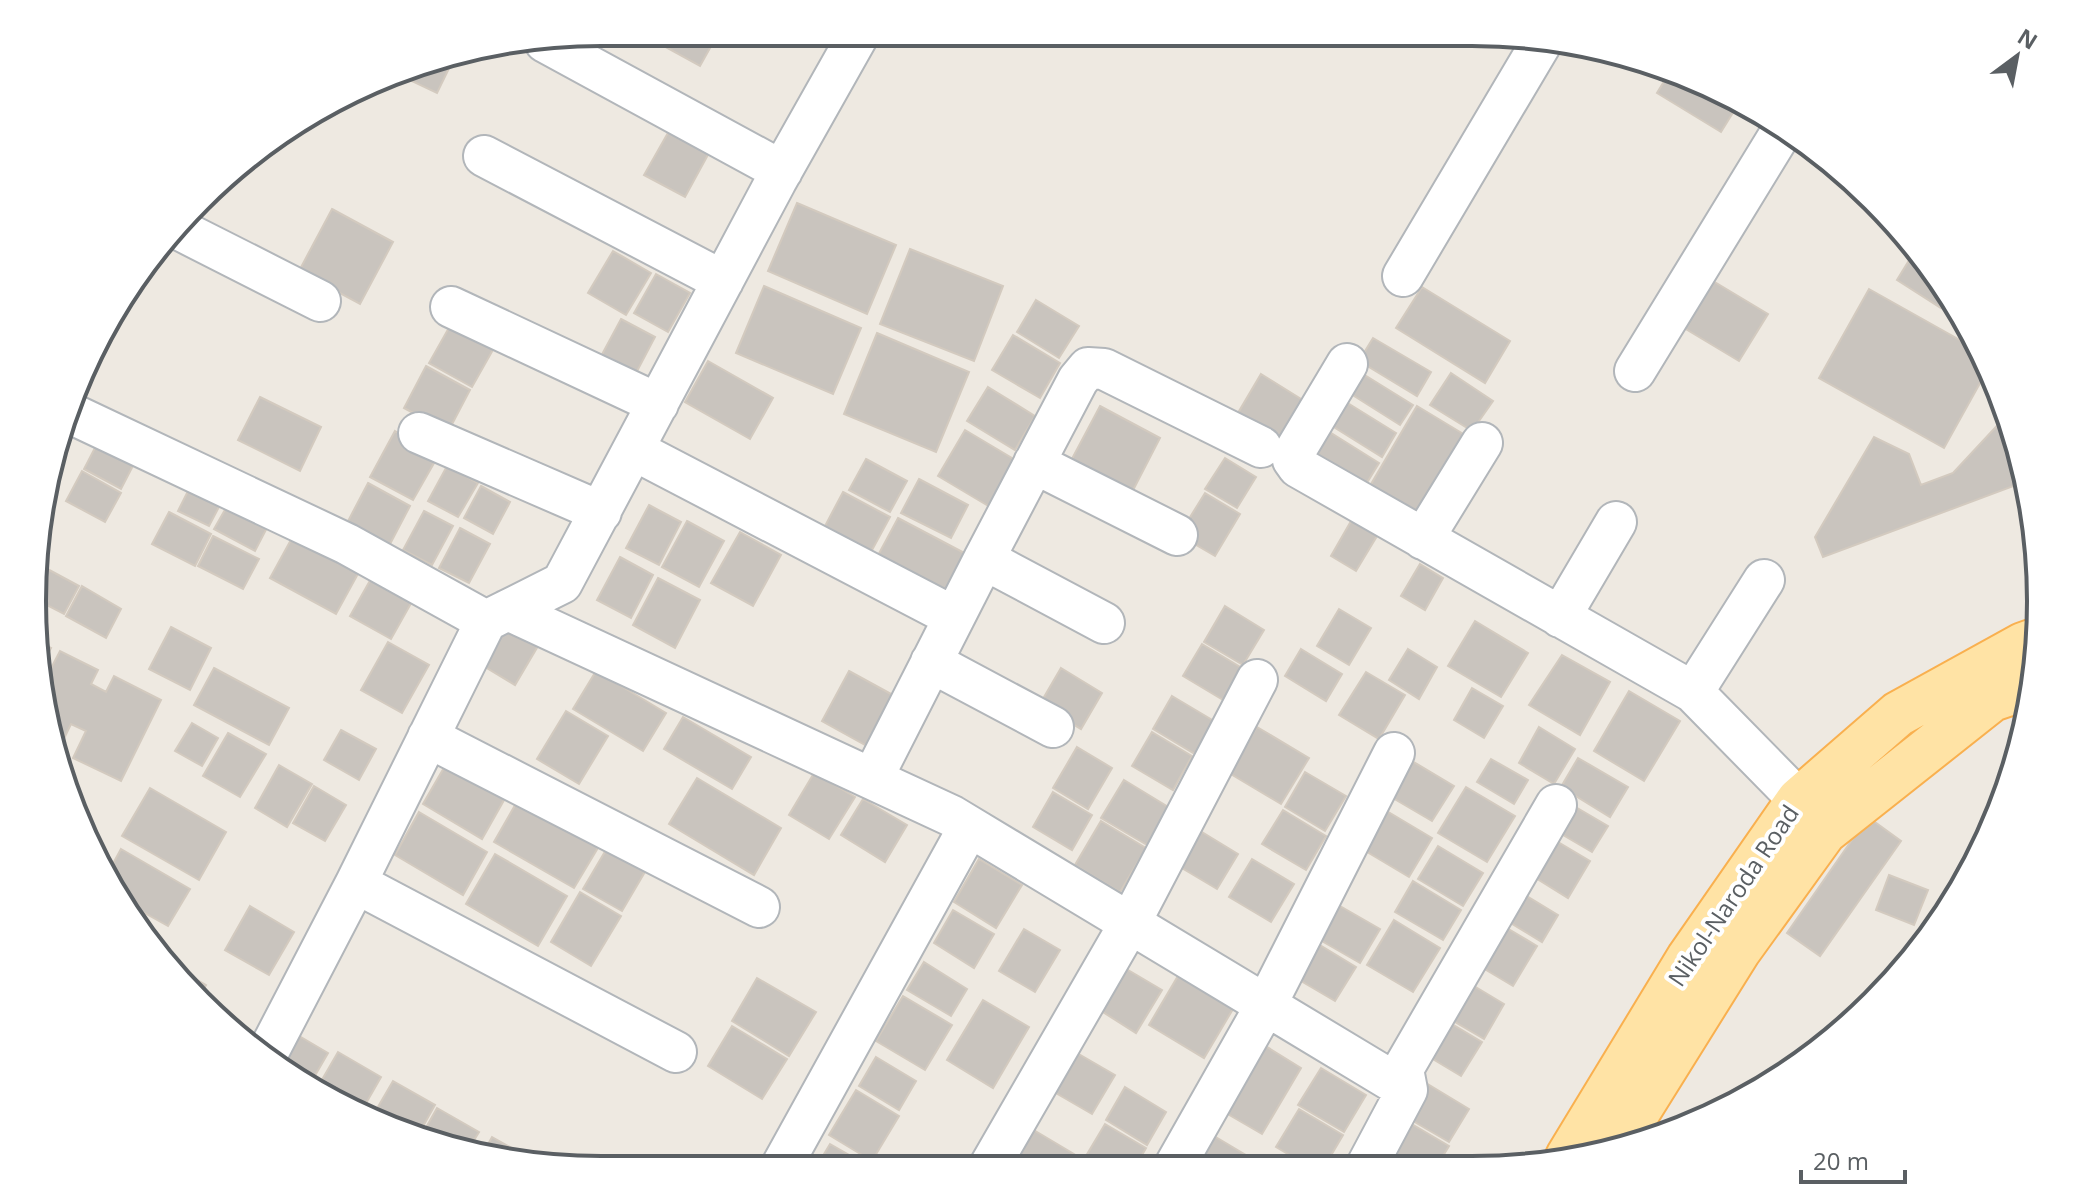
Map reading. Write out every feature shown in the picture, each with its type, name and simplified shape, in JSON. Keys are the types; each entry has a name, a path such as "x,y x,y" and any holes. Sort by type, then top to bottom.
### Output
{"main road":[{"name":"Nikol-Naroda Road","path":"1575,1146 1689,958 1799,800 1898,714 2025,644"},
{"path":"1623,1135 1738,951 1824,832 1992,699 2019,690"}],"street":[{"path":"271,1047 428,737 497,616 562,583 782,171 840,46"},
{"path":"556,48 782,171"},
{"path":"1403,276 1537,50"},
{"path":"1635,371 1777,138"},
{"path":"484,156 723,281"},
{"path":"186,233 320,301"},
{"path":"451,307 658,404"},
{"path":"1347,364 1295,451 1293,460 1298,467 1693,692 1799,800"},
{"path":"872,779 1034,463 1078,380 1088,368 1104,369 1261,447"},
{"path":"77,417 497,616 952,816 1407,1090"},
{"path":"419,433 601,512"},
{"path":"1423,539 1482,443"},
{"path":"634,450 954,617"},
{"path":"1034,463 1177,535"},
{"path":"1560,617 1616,522"},
{"path":"984,559 1104,623"},
{"path":"1693,692 1764,580"},
{"path":"931,662 1053,727"},
{"path":"996,1156 1130,923 1257,680"},
{"path":"428,737 759,907"},
{"path":"1180,1156 1266,1005 1394,753"},
{"path":"1372,1156 1407,1090 1403,1069 1556,805"},
{"path":"787,1156 969,827"},
{"path":"356,883 676,1052"}],"building":[{"path":"664,46 711,46 700,66"},
{"path":"450,67 437,93 410,80"},
{"path":"1665,81 1734,112 1721,132 1657,93"},
{"path":"669,131 709,153 685,197 644,175"},
{"path":"797,203 896,245 867,314 768,271"},
{"path":"332,209 393,242 360,304 299,271"},
{"path":"910,249 1003,286 974,361 880,324"},
{"path":"613,251 651,273 626,315 588,293"},
{"path":"1909,260 1941,308 1897,280"},
{"path":"656,274 690,293 668,332 634,313"},
{"path":"1708,278 1768,314 1739,361 1679,325"},
{"path":"764,286 861,328 833,394 736,353"},
{"path":"1422,287 1510,341 1485,383 1396,328"},
{"path":"1869,289 1962,341 1981,381 1944,448 1819,378"},
{"path":"1036,300 1079,326 1059,358 1017,332"},
{"path":"455,317 498,341 472,387 429,363"},
{"path":"621,319 655,337 634,377 600,358"},
{"path":"877,333 969,372 936,452 844,414"},
{"path":"1013,335 1060,363 1040,398 992,370"},
{"path":"1373,338 1431,372 1417,396 1359,361"},
{"path":"708,361 773,398 750,439 685,402"},
{"path":"426,366 470,390 448,432 404,408"},
{"path":"1355,369 1413,405 1400,425 1343,389"},
{"path":"1451,373 1493,401 1472,431 1430,405"},
{"path":"1261,374 1306,402 1281,445 1235,418"},
{"path":"988,387 1035,416 1015,450 967,421"},
{"path":"260,397 321,427 300,471 238,440"},
{"path":"1338,397 1396,433 1382,457 1324,421"},
{"path":"1100,406 1160,438 1127,502 1066,470"},
{"path":"1417,406 1475,441 1422,531 1364,496"},
{"path":"1998,424 2014,486 1823,557 1815,537 1874,437 1909,454 1921,485 1953,473"},
{"path":"1320,426 1379,463 1360,494 1301,457"},
{"path":"965,430 1017,461 990,507 938,476"},
{"path":"395,431 438,456 413,500 370,477"},
{"path":"99,440 136,460 121,489 84,469"},
{"path":"1225,458 1256,477 1237,508 1205,489"},
{"path":"866,459 907,481 890,512 849,490"},
{"path":"447,466 478,483 458,517 428,501"},
{"path":"82,471 121,493 105,522 66,501"},
{"path":"919,479 968,505 951,538 901,513"},
{"path":"368,483 410,506 388,548 346,525"},
{"path":"481,486 510,502 493,534 464,518"},
{"path":"190,487 221,503 209,526 178,511"},
{"path":"843,492 890,517 871,552 825,526"},
{"path":"1205,493 1240,514 1215,556 1179,535"},
{"path":"230,501 270,522 255,551 214,529"},
{"path":"649,505 681,522 659,565 626,548"},
{"path":"424,511 453,526 432,565 403,550"},
{"path":"169,512 211,534 195,566 152,544"},
{"path":"898,518 970,556 947,597 876,559"},
{"path":"687,521 724,541 699,587 662,567"},
{"path":"1351,521 1377,536 1356,571 1331,556"},
{"path":"460,528 490,544 469,583 439,568"},
{"path":"740,532 781,555 753,606 711,583"},
{"path":"213,536 259,559 243,589 198,566"},
{"path":"293,536 359,572 336,614 270,578"},
{"path":"620,557 653,575 631,618 597,600"},
{"path":"1420,564 1443,578 1425,610 1401,596"},
{"path":"377,568 418,591 391,639 350,616"},
{"path":"47,569 79,586 64,614 46,605"},
{"path":"658,578 700,600 675,648 633,625"},
{"path":"82,586 121,609 106,638 66,616"},
{"path":"1225,606 1264,630 1243,665 1204,642"},
{"path":"1339,609 1371,628 1349,665 1317,646"},
{"path":"1475,621 1528,653 1501,697 1448,666"},
{"path":"503,625 538,646 515,685 480,664"},
{"path":"171,627 211,648 190,690 149,669"},
{"path":"388,642 429,665 402,713 361,690"},
{"path":"1202,644 1242,668 1223,700 1183,676"},
{"path":"1301,649 1342,674 1326,701 1285,676"},
{"path":"1408,649 1437,667 1419,699 1389,680"},
{"path":"60,651 98,670 91,684 106,692 114,676 161,700 121,781 73,758 86,731 71,724 64,739 51,669"},
{"path":"1562,655 1610,682 1580,735 1529,705"},
{"path":"214,668 289,708 269,745 194,705"},
{"path":"1061,668 1102,693 1081,729 1040,704"},
{"path":"596,671 666,713 643,751 573,709"},
{"path":"849,671 902,700 874,750 822,721"},
{"path":"1366,672 1405,695 1379,739 1339,715"},
{"path":"1472,688 1503,706 1484,738 1454,720"},
{"path":"1629,691 1680,721 1644,781 1594,751"},
{"path":"1172,696 1214,721 1195,754 1153,729"},
{"path":"566,711 608,736 579,784 537,759"},
{"path":"683,717 751,757 732,789 664,749"},
{"path":"192,723 218,738 202,766 175,751"},
{"path":"1257,727 1309,758 1281,804 1229,773"},
{"path":"1539,727 1575,749 1554,784 1519,763"},
{"path":"341,730 376,749 359,780 324,760"},
{"path":"1152,732 1192,756 1173,790 1132,766"},
{"path":"228,733 266,754 240,797 203,776"},
{"path":"1077,747 1112,768 1088,809 1053,788"},
{"path":"1578,758 1628,787 1610,817 1561,787"},
{"path":"449,759 508,793 482,839 423,804"},
{"path":"1491,759 1528,780 1514,804 1477,782"},
{"path":"1412,761 1454,786 1432,821 1391,797"},
{"path":"279,765 312,784 287,827 255,808"},
{"path":"1305,772 1346,796 1325,831 1285,807"},
{"path":"814,773 855,797 829,839 789,815"},
{"path":"697,778 781,828 754,875 669,824"},
{"path":"1124,780 1170,808 1147,845 1101,818"},
{"path":"314,786 346,805 325,841 293,823"},
{"path":"1466,787 1515,816 1487,862 1438,833"},
{"path":"150,788 226,832 199,880 122,836"},
{"path":"1053,792 1092,815 1072,850 1033,827"},
{"path":"522,793 602,841 574,888 494,842"},
{"path":"863,799 907,825 885,862 841,835"},
{"path":"1567,802 1608,826 1592,852 1551,828"},
{"path":"1380,807 1432,838 1409,877 1357,846"},
{"path":"1283,810 1326,836 1306,870 1262,844"},
{"path":"419,812 487,852 463,895 395,855"},
{"path":"1868,817 1901,841 1820,956 1787,933"},
{"path":"1101,821 1146,848 1120,892 1075,865"},
{"path":"1197,829 1238,854 1217,889 1175,864"},
{"path":"1548,836 1590,861 1568,898 1526,872"},
{"path":"610,843 649,865 622,911 583,889"},
{"path":"1438,846 1483,873 1463,906 1418,879"},
{"path":"121,849 190,889 168,926 142,911 113,864"},
{"path":"495,854 567,896 538,946 466,904"},
{"path":"979,859 1022,885 996,928 954,902"},
{"path":"1252,859 1294,884 1271,922 1229,897"},
{"path":"1889,875 1928,890 1914,925 1876,910"},
{"path":"1413,881 1461,910 1443,940 1395,912"},
{"path":"1515,889 1558,915 1542,942 1499,916"},
{"path":"580,892 621,916 591,966 551,942"},
{"path":"1333,902 1380,929 1360,963 1313,936"},
{"path":"250,906 294,932 269,975 225,950"},
{"path":"953,910 994,934 974,968 934,943"},
{"path":"1394,920 1440,948 1413,992 1367,965"},
{"path":"1495,921 1537,946 1513,986 1471,961"},
{"path":"1024,929 1060,950 1035,992 999,971"},
{"path":"1310,939 1356,967 1335,1001 1289,974"},
{"path":"924,962 967,989 951,1016 907,990"},
{"path":"1123,967 1162,990 1136,1033 1098,1009"},
{"path":"1178,976 1233,1009 1204,1058 1149,1025"},
{"path":"757,978 816,1012 789,1056 732,1021"},
{"path":"1464,980 1504,1004 1484,1039 1443,1015"},
{"path":"903,996 952,1025 925,1070 876,1041"},
{"path":"983,1000 1029,1027 993,1088 947,1060"},
{"path":"1442,1018 1482,1042 1461,1076 1421,1052"},
{"path":"732,1026 787,1059 762,1099 708,1066"},
{"path":"289,1030 328,1053 315,1076 277,1051"},
{"path":"1259,1042 1301,1068 1262,1134 1219,1109"},
{"path":"338,1052 381,1077 366,1103 321,1081"},
{"path":"1077,1053 1115,1075 1092,1114 1054,1092"},
{"path":"876,1057 916,1081 899,1110 859,1086"},
{"path":"1321,1068 1366,1095 1344,1132 1298,1105"},
{"path":"393,1081 435,1105 423,1127 377,1109"},
{"path":"1426,1083 1469,1109 1449,1142 1406,1117"},
{"path":"1125,1087 1166,1112 1147,1145 1106,1120"},
{"path":"856,1090 899,1116 875,1156 864,1156 829,1135"},
{"path":"437,1108 479,1132 474,1141 426,1128"},
{"path":"1299,1109 1343,1135 1331,1156 1291,1156 1276,1147"},
{"path":"1405,1120 1449,1146 1443,1156 1397,1156 1387,1150"},
{"path":"1105,1124 1146,1148 1141,1156 1086,1156"},
{"path":"1032,1129 1074,1154 1073,1156 1016,1156"},
{"path":"1209,1133 1248,1156 1196,1156"},
{"path":"492,1137 512,1148 493,1145 488,1144"},
{"path":"830,1144 851,1156 823,1156"}]}
